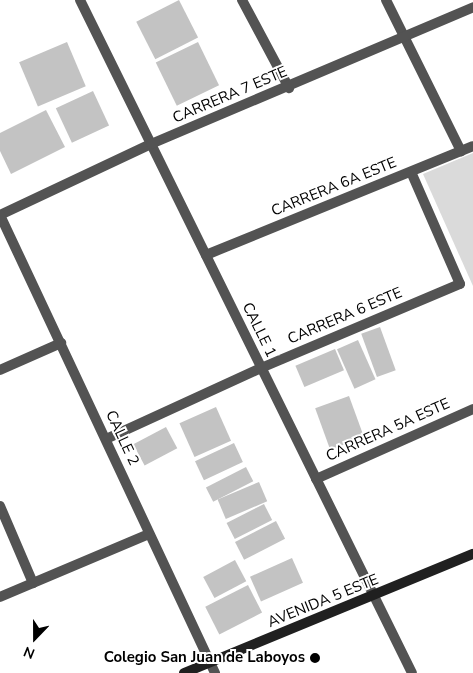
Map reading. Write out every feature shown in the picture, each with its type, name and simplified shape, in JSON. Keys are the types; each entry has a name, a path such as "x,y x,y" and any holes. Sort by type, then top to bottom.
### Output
{"main road":[{"name":"AVENIDA 5 ESTE","path":"184,673 374,597 473,554"}],"street":[{"name":"CALLE 1","path":"80,0 412,673"},
{"path":"242,0 289,88"},
{"path":"386,0 461,151"},
{"name":"CARRERA 7 ESTE","path":"0,215 151,144 289,88 405,35 473,7"},
{"name":"CARRERA 6A ESTE","path":"206,256 473,146"},
{"name":"CARRERA 6 ESTE","path":"106,439 261,368 460,284 412,172"},
{"name":"CALLE 2","path":"0,215 4,234 61,343 215,673"},
{"path":"0,370 61,343"},
{"name":"CARRERA 5A ESTE","path":"316,479 473,409"},
{"path":"0,506 33,583"},
{"path":"0,597 149,534"}],"shaded area":[{"path":"473,153 473,286 423,174"}],"building":[{"path":"179,0 198,37 155,59 136,22"},
{"path":"67,42 86,86 38,107 19,62"},
{"path":"198,42 219,85 177,106 156,63"},
{"path":"93,91 109,125 72,143 56,108"},
{"path":"46,110 65,147 11,174 0,151 0,133"},
{"path":"380,327 396,370 377,377 361,334"},
{"path":"358,340 375,379 354,389 337,349"},
{"path":"335,349 344,370 304,387 295,366"},
{"path":"349,396 364,437 330,450 315,408"},
{"path":"216,407 231,441 195,457 179,423"},
{"path":"166,427 177,448 145,466 133,444"},
{"path":"234,443 243,462 204,480 195,461"},
{"path":"246,467 253,481 213,502 206,487"},
{"path":"259,482 267,501 226,519 218,500"},
{"path":"264,504 272,520 235,539 227,523"},
{"path":"276,521 285,539 244,560 235,542"},
{"path":"292,558 303,583 261,601 250,577"},
{"path":"235,560 246,581 214,598 203,577"},
{"path":"248,585 262,613 219,634 205,607"}],"place":[{"name":"Colegio San Juan de Laboyos","path":"315,658"}]}
